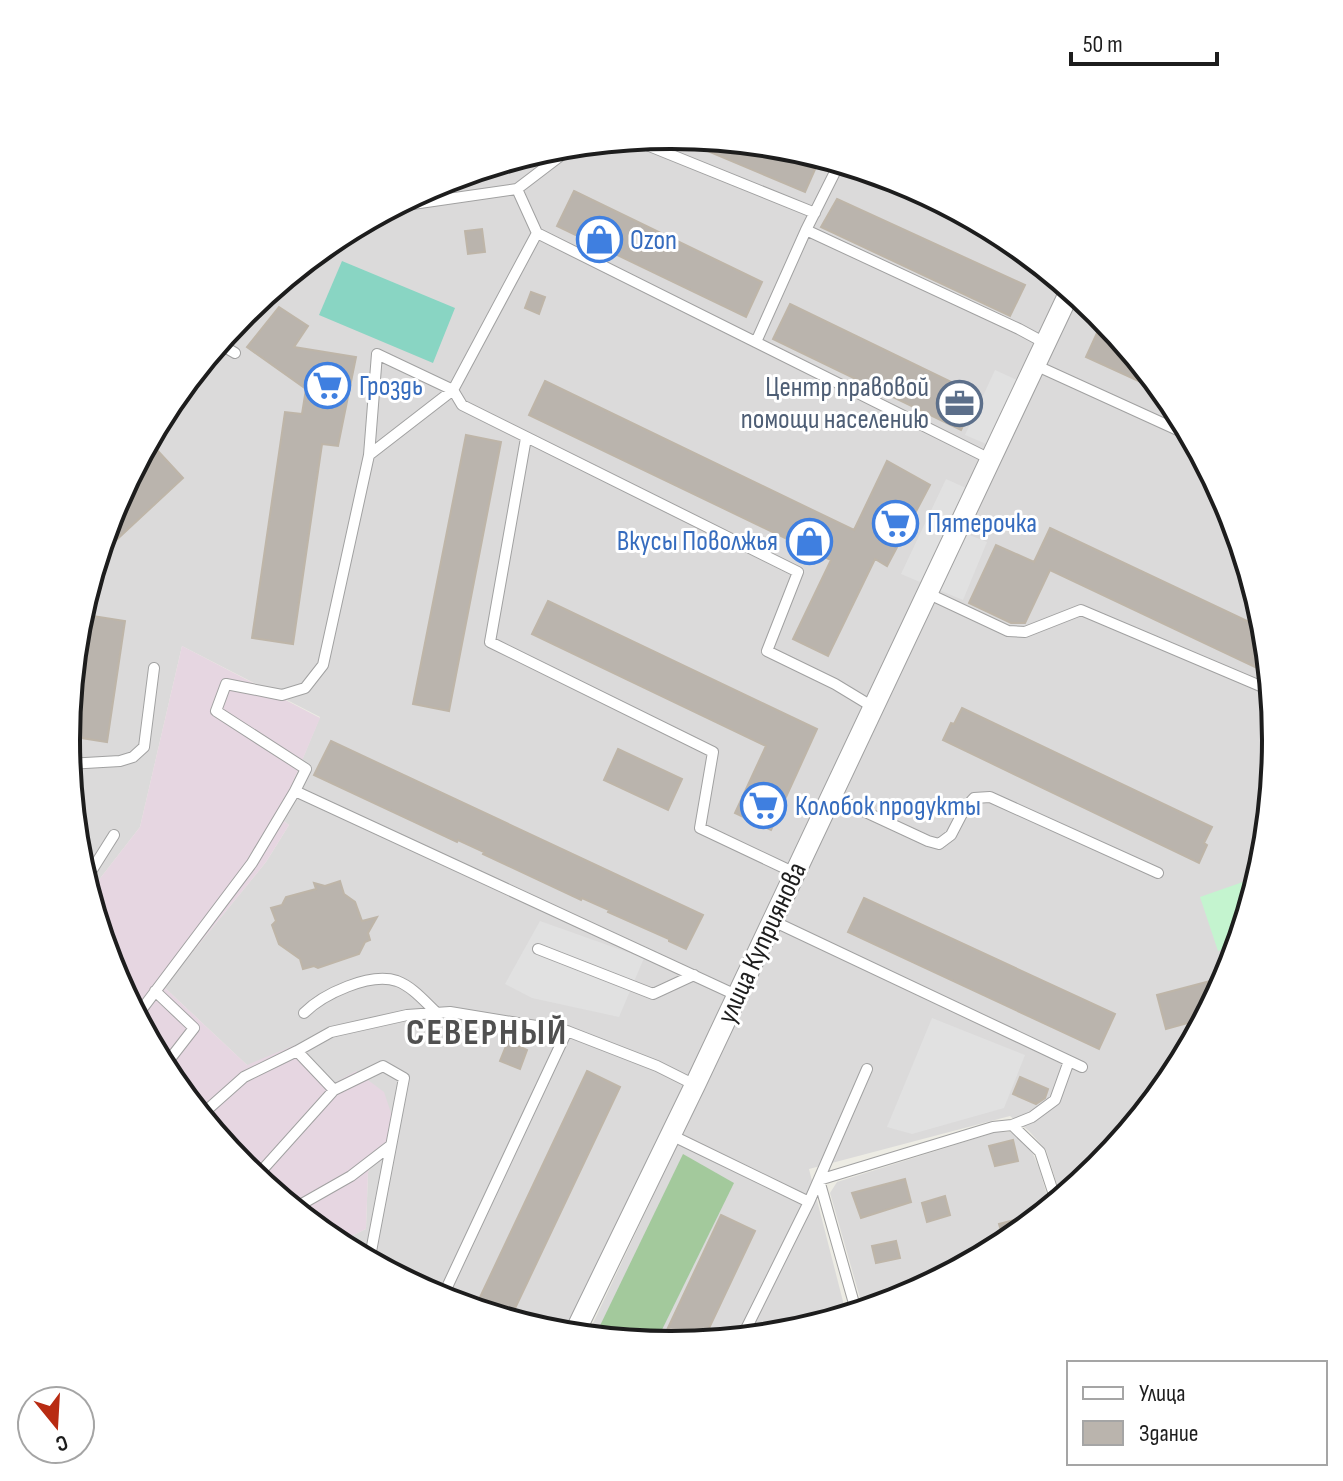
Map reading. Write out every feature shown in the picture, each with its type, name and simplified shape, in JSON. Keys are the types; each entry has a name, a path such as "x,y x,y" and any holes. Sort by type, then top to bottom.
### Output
{"street":[{"name":"улица Куприянова","path":"579,1325 1066,300"}],"lane":[{"path":"658,149 815,213"},
{"path":"428,202 517,189 555,160"},
{"path":"756,342 835,172"},
{"path":"517,189 537,233 990,459"},
{"path":"806,230 1045,343"},
{"path":"369,455 453,390 537,233"},
{"path":"228,349 235,353"},
{"path":"144,1007 252,863 306,769 216,711 226,684 282,695 305,688 323,665 369,455 377,354 453,390 462,405 798,572 767,651 835,684 873,707"},
{"path":"1035,365 1173,428"},
{"path":"526,438 490,642 713,752 700,828 795,873"},
{"path":"927,593 1008,631 1025,632 1081,610 1260,686"},
{"path":"81,763 120,761 133,757 144,747 154,668"},
{"path":"295,791 736,995"},
{"path":"831,796 939,844 951,835 974,798 990,797 1158,873"},
{"path":"94,867 114,835"},
{"path":"773,921 1082,1067"},
{"path":"538,949 653,994 694,975"},
{"path":"304,1013 314,1003 344,988 379,979 397,981 414,991 437,1013"},
{"path":"155,991 194,1028 172,1056"},
{"path":"208,1109 244,1077 331,1032 407,1015 450,1012 567,1031 657,1066 695,1085"},
{"path":"447,1288 567,1031"},
{"path":"297,1051 334,1090"},
{"path":"819,1180 1032,1117 1055,1100 1069,1061"},
{"path":"263,1169 334,1090 383,1066 404,1078 369,1249"},
{"path":"747,1327 809,1202 867,1069"},
{"path":"1012,1125 1040,1152 1053,1192"},
{"path":"671,1135 809,1202"},
{"path":"303,1203 351,1176 390,1146"},
{"path":"819,1180 854,1303"}],"shaded area":[{"path":"633,150 710,150 787,160 862,180 898,194 967,228 1032,271 1060,294 766,920 571,1323 518,1312 445,1287 350,1237 366,1229 368,1172 397,1131 333,1085 247,1065 164,987 266,862 289,825 277,816 320,717 182,646 140,827 97,882 81,779 81,702 91,625 111,550 125,514 159,445 202,380 227,350 253,322 311,271 376,228 481,180 556,160"},
{"path":"342,261 455,308 433,363 319,315"},
{"path":"1074,307 1141,380 1184,445 1232,550 1252,625 1262,702 1262,779 1258,818 1252,856 1232,931 1202,1002 1184,1036 1141,1101 1090,1159 1058,1188 1046,1150 1010,1116 809,1169 844,1306 787,1321 710,1331 633,1331 591,1327"},
{"path":"995,370 1026,384 996,448 965,435"},
{"path":"946,479 975,492 957,530 987,542 963,600 901,574"},
{"path":"182,646 320,718 277,816 289,825 266,862 164,987 247,1065 295,1045 333,1084 356,1071 384,1092 397,1131 368,1172 366,1229 350,1237 311,1210 253,1159 202,1101 159,1036 125,967 97,882 140,827"},
{"path":"540,921 644,958 619,1017 532,998 505,984"},
{"path":"932,1018 1025,1055 1004,1108 912,1134 887,1127"},
{"path":"996,1132 1010,1132 1021,1138 1033,1154 1048,1197 967,1253 861,1301 830,1193 837,1182"}],"green space":[{"path":"1246,881 1225,948 1218,951 1200,897"},
{"path":"683,1154 734,1183 661,1332 599,1328"}],"building":[{"path":"705,150 749,154 816,167 805,192"},
{"path":"574,191 762,282 746,317 557,226"},
{"path":"837,199 1025,285 1010,316 821,227"},
{"path":"482,229 485,252 468,254 465,231"},
{"path":"531,292 545,297 539,314 525,308"},
{"path":"790,304 978,395 961,430 773,339"},
{"path":"279,307 308,326 294,347 356,357 338,446 322,444 293,644 252,638 285,412 302,414 306,389 247,347"},
{"path":"1098,331 1143,383 1086,357"},
{"path":"545,381 854,530 887,461 930,485 887,566 875,559 828,656 793,639 831,560 529,415"},
{"path":"466,435 501,442 449,711 413,704"},
{"path":"156,451 183,478 114,542 141,479"},
{"path":"1050,528 1252,623 1259,669 1050,570 1025,623 1011,623 969,603 996,545 1034,562"},
{"path":"548,601 817,729 771,830 735,813 766,746 532,634"},
{"path":"93,616 125,621 107,742 80,738 85,663"},
{"path":"962,708 1212,827 1199,863 943,740"},
{"path":"331,741 703,915 686,949 609,910 581,900 314,775"},
{"path":"618,749 682,779 668,810 604,780"},
{"path":"340,881 344,894 355,902 362,921 377,917 368,933 370,940 365,942 359,954 318,968 303,969 300,959 279,944 272,925 276,921 271,908 282,905 286,897 316,889 314,883 325,886"},
{"path":"864,898 1115,1014 1099,1049 848,932"},
{"path":"1212,981 1191,1022 1166,1029 1157,995"},
{"path":"508,1041 527,1050 520,1069 500,1061"},
{"path":"587,1071 620,1087 514,1311 479,1300"},
{"path":"1020,1077 1048,1089 1045,1098 1036,1104 1013,1094"},
{"path":"1013,1140 1018,1161 995,1166 989,1146"},
{"path":"905,1179 911,1202 861,1218 852,1193"},
{"path":"945,1196 950,1215 927,1222 922,1203"},
{"path":"721,1215 755,1231 708,1331 666,1332"},
{"path":"1020,1219 1001,1231 999,1224"},
{"path":"896,1241 900,1258 876,1263 872,1246"}],"place":[{"name":"Ozon","path":"599,240"},
{"name":"Гроздь","path":"328,386"},
{"name":"Центр правовой помощи населению","path":"960,403"},
{"name":"Пятерочка","path":"896,523"},
{"name":"Вкусы Поволжья","path":"809,541"},
{"name":"Колобок продукты","path":"764,806"}],"district":[{"name":"СЕВЕРНЫЙ","path":"487,1033"}]}
